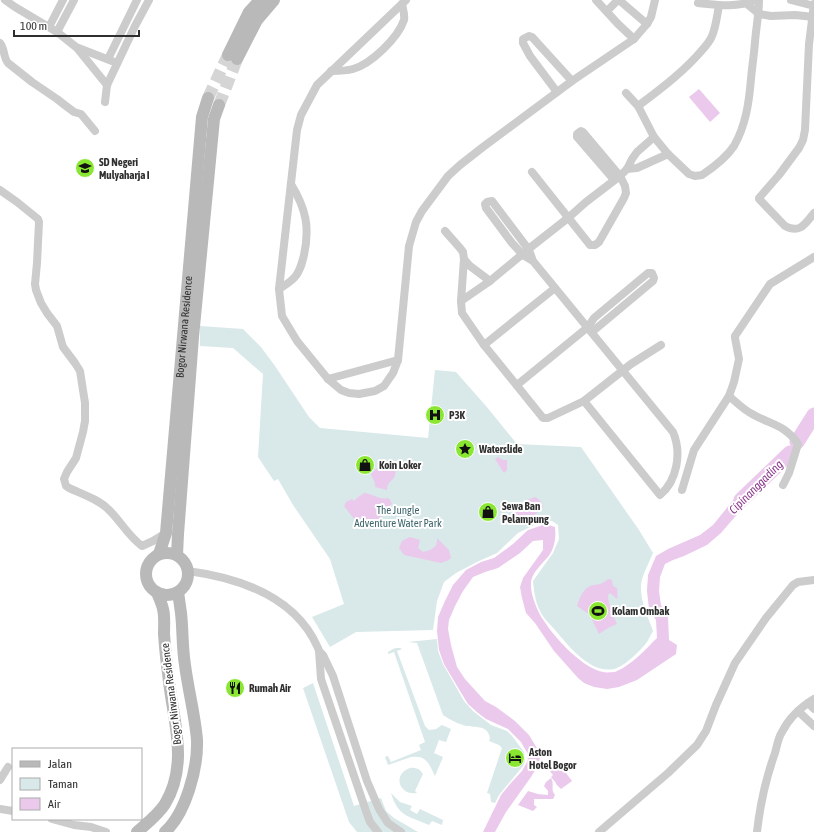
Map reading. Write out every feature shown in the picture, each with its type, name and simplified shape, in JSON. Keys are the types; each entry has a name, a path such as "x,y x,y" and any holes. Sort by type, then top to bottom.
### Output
{"street":[{"path":"5,0 58,32 76,47 106,85"},
{"path":"50,27 63,0"},
{"path":"58,32 74,0"},
{"path":"108,59 137,0"},
{"path":"105,102 106,85 149,0"},
{"path":"260,0 249,12 233,57 257,20 274,0"},
{"path":"596,0 634,39"},
{"path":"607,11 618,0 647,24"},
{"path":"404,2 317,85 298,122 279,289 282,316 297,341 328,379 341,390 349,393 359,394 375,391 384,386 393,373 398,360 409,246 416,222 422,211 448,176 460,165 557,92 634,39 651,17 655,0"},
{"path":"626,93 638,106 654,137 668,154 689,174 695,176 702,175 717,164 733,148 747,114 759,14 759,0"},
{"path":"791,0 814,6 810,44 811,72 805,130 803,140 799,148 759,199 788,228 798,229 802,227 814,213"},
{"path":"331,71 352,70 360,67 379,54 394,38 402,23 404,16 404,2"},
{"path":"698,3 719,6 751,2 759,14 771,16 795,15 813,17"},
{"path":"638,106 672,80 705,47 712,37 719,6"},
{"path":"557,92 535,63 523,43 523,39 531,36 572,81"},
{"path":"0,44 3,48 5,59 8,63 74,112 81,114 95,131"},
{"path":"76,47 117,63"},
{"path":"535,63 547,53"},
{"name":"Bogor Nirwana Residence","path":"177,555 172,533 202,117 208,98"},
{"name":"Bogor Nirwana Residence","path":"159,554 172,533 193,337 212,135 214,120 219,105"},
{"path":"806,117 814,120"},
{"path":"532,172 590,245 596,245 599,242 626,193 625,186 617,178 577,137 577,134 583,132 617,178"},
{"path":"461,301 490,281 617,178 627,169 637,152 654,137"},
{"path":"627,169 637,168 668,154"},
{"path":"279,289 294,278 298,272 307,242 307,228 303,207 292,184"},
{"path":"0,190 38,219 38,263 35,284 36,290 47,313 58,326 63,347 80,371 85,404 85,421 76,458 67,472 64,483 69,488 102,504 142,546 172,533"},
{"path":"526,252 512,243 486,208 485,204 487,202 492,202 526,252 674,432 678,452 678,462 664,492 660,495 584,401"},
{"path":"445,231 463,252 462,313 484,345 543,418 548,418 584,401 622,370 662,345"},
{"path":"682,490 694,450 729,396 734,382 738,359 735,336 770,284 814,257"},
{"path":"464,259 470,266 490,281"},
{"path":"516,385 590,330 653,281 654,278 652,273 648,273 594,318 590,330"},
{"path":"484,345 555,288"},
{"path":"328,379 398,360"},
{"path":"729,396 753,415 782,428 797,442 789,474 783,486"},
{"path":"165,553 177,555 185,562 188,577 183,588 178,592 168,595 157,592 148,582 146,569 153,558 159,554 165,553"},
{"path":"188,571 211,574 231,579 257,589 280,602 292,611 303,623 334,676 367,781 382,816 388,823 401,832"},
{"path":"599,832 668,773 697,745 706,731 712,713 736,663 766,618 793,585 800,581 814,580"},
{"name":"Bogor Nirwana Residence","path":"137,832 165,804 178,766 178,740 168,676 165,647 164,610 157,592"},
{"name":"Bogor Nirwana Residence","path":"165,832 176,818 190,789 195,764 197,742 196,727 187,685 182,648 181,612 178,592"},
{"path":"319,651 321,679 367,814 378,832"},
{"path":"757,832 770,766 782,732 790,719 798,711 812,704"},
{"path":"798,711 814,726"},
{"path":"0,780 8,767"},
{"path":"0,809 12,811"},
{"path":"56,820 74,825 91,827 106,832"}],"green space":[{"name":"The Jungle Adventure Water Park","path":"200,326 243,329 261,347 309,417 320,428 428,438 435,370 456,372 517,444 581,447 639,530 653,553 644,573 641,585 643,603 653,631 647,642 637,654 623,665 614,669 605,669 588,663 573,651 545,619 537,604 533,581 553,553 559,539 558,525 552,521 544,520 518,533 497,553 456,573 444,582 437,601 433,630 356,632 330,647 312,617 344,604 330,559 293,505 278,479 274,481 258,457 263,374 233,348 200,346"},
{"path":"437,639 438,651 443,664 464,701 473,711 491,725 507,731 524,752 525,761 523,766 499,795 495,803 491,802 490,794 487,793 502,748 499,745 489,741 490,738 488,733 483,728 460,724 443,715 417,643 408,642"},
{"path":"396,648 402,649 397,651 425,726 429,730 436,729 442,725 451,729 446,742 439,740 434,753 443,757 435,776 427,761 421,757 411,757 388,765 385,757 388,756 391,762 421,750 419,745 425,742 394,652 388,654 388,652"},
{"path":"313,683 354,806 381,798 386,811 394,818 418,832 357,832 349,822 303,688"},
{"path":"410,768 418,769 423,774 415,791 417,793 406,791 400,784 401,775 404,771"},
{"path":"391,793 400,802 412,806 410,810 417,814 420,809 443,820 442,825 432,821 429,825 405,815 397,807"}],"water":[{"path":"699,89 720,113 710,122 689,97"},
{"path":"498,457 503,460 507,460 507,470 504,473 495,459"},
{"path":"382,464 392,466 396,472 388,485 387,490 375,487 371,474"},
{"path":"751,482 759,491 721,533 707,545 665,564 660,577 659,591 661,605 668,617 669,640 677,645 676,654 637,680 619,687 607,689 594,687 584,683 554,651 535,623 526,613 520,587 523,578 543,550 543,540 533,541 520,553 498,568 473,577 463,591 449,620 448,629 457,667 465,679 485,701 515,721 529,735 541,755 537,767 506,812 495,832 483,832 501,795 522,771 529,756 521,742 508,729 486,719 468,704 444,664 439,650 437,631 438,617 453,585 466,570 481,562 494,558 513,544 528,530 546,524 555,527 555,541 552,551 535,572 532,580 531,588 537,608 555,636 578,659 595,669 604,672 615,672 623,668 641,654 657,638 656,620 649,609 647,591 648,575 656,556 700,535 713,525 734,499"},
{"path":"364,493 382,498 389,498 392,504 387,507 383,515 378,519 372,528 364,529 358,524 344,506 346,502 352,499 354,501"},
{"path":"535,497 543,505 540,511 531,517 522,519 517,518 514,515 511,510 513,506 520,505"},
{"path":"410,537 420,540 418,548 423,552 435,546 437,538 449,550 451,558 441,563 404,555 399,548 402,541"},
{"name":"Kolam Ombak","path":"608,579 612,580 613,586 617,588 617,599 610,593 608,595 608,599 617,624 599,634 590,615 577,606 582,593 587,588 601,584"},
{"path":"555,764 557,767 561,764 568,772 566,773 572,781 561,789 551,777 553,775 549,770"},
{"path":"551,778 555,795 553,799 534,799 534,805 537,807 533,811 518,805 528,791 548,795 548,791 544,786"}],"waterway":[{"name":"Cipinanggading","path":"797,442 814,415"},
{"name":"Cipinanggading","path":"741,500 790,453"}],"tunnel":[{"path":"208,98 228,55"},
{"path":"219,105 237,59"}],"place":[{"name":"SD Negeri Mulyaharja I","path":"85,168"},
{"name":"P3K","path":"435,415"},
{"name":"Waterslide","path":"465,449"},
{"name":"Koin Loker","path":"365,465"},
{"name":"Sewa Ban Pelampung","path":"488,512"},
{"name":"Kolam Ombak","path":"598,611"},
{"name":"Rumah Air","path":"235,688"},
{"name":"Aston Hotel Bogor","path":"515,758"}]}
